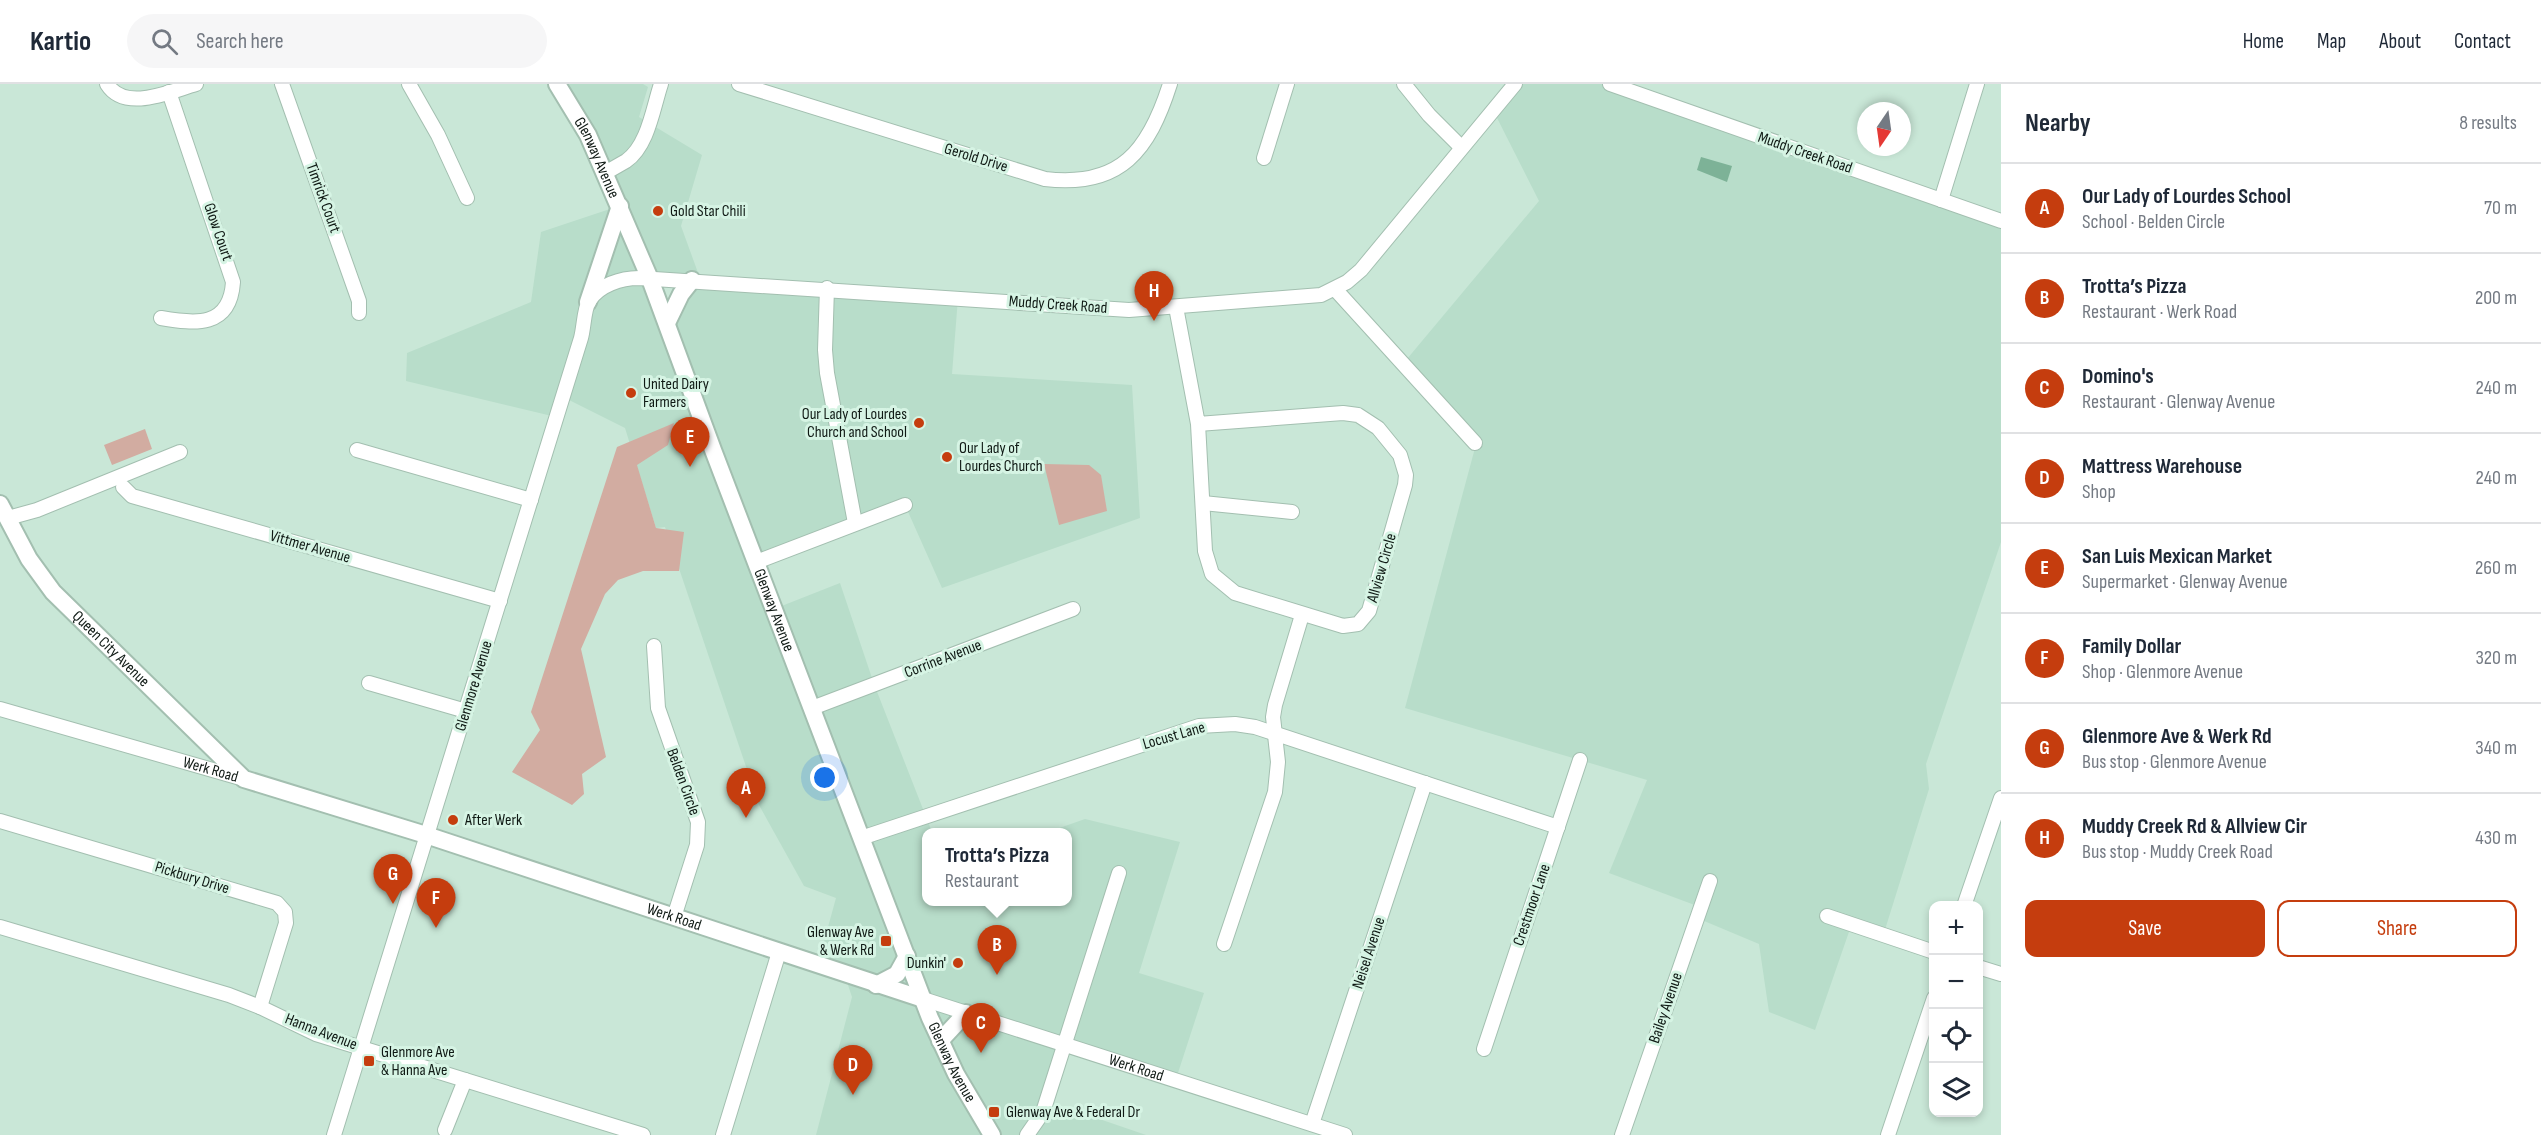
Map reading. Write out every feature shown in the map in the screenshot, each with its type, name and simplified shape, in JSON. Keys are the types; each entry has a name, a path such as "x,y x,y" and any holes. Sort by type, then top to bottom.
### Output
{"main road":[{"name":"Glenway Avenue","path":"558,84 588,135 650,279 940,1041 992,1135"},
{"path":"588,302 620,206"},
{"path":"667,323 681,294 692,280"},
{"name":"Queen City Avenue","path":"2,508 29,559 53,592 244,779"},
{"name":"Werk Road","path":"244,779 426,836 923,999"},
{"path":"876,985 897,974 907,956"},
{"path":"940,1041 966,1013"}],"street":[{"path":"107,84 117,95 132,99 196,84"},
{"name":"Timrick Court","path":"282,84 359,301 359,313"},
{"path":"409,84 438,135 467,198"},
{"path":"605,173 627,161 637,148 650,121 661,84"},
{"name":"Gerold Drive","path":"739,84 1045,179 1062,181 1103,174 1134,154 1156,124 1170,84"},
{"path":"1264,158 1287,84"},
{"path":"1404,84 1429,116 1461,147"},
{"name":"Muddy Creek Road","path":"650,279 827,288 1129,310 1305,298 1335,289 1361,270 1515,84"},
{"name":"Muddy Creek Road","path":"1610,84 2001,221"},
{"path":"1941,200 1977,84"},
{"name":"Glow Court","path":"161,318 191,323 215,317 226,306 233,282 169,92"},
{"path":"588,302 599,290 616,281 650,279"},
{"path":"827,288 825,350 827,373 855,523"},
{"path":"1335,289 1475,443"},
{"name":"Glenmore Avenue","path":"334,1135 585,323 588,302"},
{"name":"Allview Circle","path":"1176,307 1198,424 1205,551 1208,564 1218,581 1235,593 1344,626 1358,624 1366,617 1405,485 1406,475 1400,455 1378,428 1368,420 1351,414 1198,424"},
{"path":"357,450 531,500"},
{"path":"2,508 37,510 180,452"},
{"name":"Vittmer Avenue","path":"123,487 132,496 500,601"},
{"path":"1203,504 1292,512"},
{"path":"756,562 905,505"},
{"name":"Corrine Avenue","path":"812,708 1073,609"},
{"path":"1224,944 1275,792 1278,762 1275,705 1302,615"},
{"name":"Belden Circle","path":"654,646 658,708 698,822 697,846 674,917"},
{"path":"369,683 466,711"},
{"name":"Werk Road","path":"0,709 244,779"},
{"name":"Locust Lane","path":"861,838 1199,726 1235,724 1277,735 1558,827"},
{"name":"Crestmoor Lane","path":"1484,1049 1580,760"},
{"name":"Neisel Avenue","path":"1312,1124 1425,783"},
{"path":"1966,901 2001,798"},
{"name":"Pickbury Drive","path":"0,821 277,903 285,912 286,923 260,1007"},
{"path":"1027,1135 1043,1113 1119,873"},
{"name":"Bailey Avenue","path":"1622,1135 1710,881"},
{"path":"1827,916 1929,950"},
{"name":"Hanna Avenue","path":"0,927 260,1007 306,1029 643,1135"},
{"path":"723,1135 779,952"},
{"path":"1983,969 2001,974"},
{"name":"Werk Road","path":"923,999 1345,1135"},
{"path":"1888,1135 1930,1009"},
{"path":"445,1130 465,1080"}],"shaded area":[{"path":"557,84 643,84 648,87 639,117 702,155 681,226 701,281 958,298 952,374 1132,385 1140,518 942,588 905,505 756,563 774,609 840,583 874,684 930,828 922,828 922,906 1072,906 1072,828 1059,828 1085,819 1180,842 1139,973 1204,993 1176,1079 1064,1043 1047,1101 1146,1135 816,1135 852,997 841,964 820,956 836,898 804,886 759,805 665,527 656,528 625,428 563,397 556,417 406,381 407,353 531,302 541,232 619,206","holes":["651,279 691,281 667,322"]},
{"path":"1515,84 1610,84 2001,221 2001,542 1926,764 1929,789 1883,936 1851,926 1815,1030 1769,1012 1759,944 1697,918 1700,907 1609,873 1647,780 1405,708 1475,448 1402,365 1539,201 1493,110"},
{"path":"1701,157 1732,166 1727,182 1697,170"},
{"path":"674,423 668,445 637,465 656,528 684,532 679,571 643,571 618,580 605,594 581,649 606,757 582,774 584,794 572,805 512,772 540,730 531,712 617,447"},
{"path":"145,429 152,449 112,465 104,445"},
{"path":"1044,464 1089,465 1101,475 1107,511 1059,525"}],"place":[{"name":"Gold Star Chili","path":"658,211"},
{"name":"Muddy Creek Rd & Allview Cir","path":"1154,321"},
{"name":"United Dairy Farmers","path":"631,393"},
{"name":"Our Lady of Lourdes Church and School","path":"919,423"},
{"name":"Our Lady of Lourdes Church","path":"947,457"},
{"name":"San Luis Mexican Market","path":"690,467"},
{"name":"Our Lady of Lourdes School","path":"746,818"},
{"name":"After Werk","path":"453,820"},
{"name":"Glenmore Ave & Werk Rd","path":"393,904"},
{"name":"Family Dollar","path":"436,928"},
{"name":"Glenway Ave & Werk Rd","path":"886,941"},
{"name":"Dunkin'","path":"958,963"},
{"name":"Trotta’s Pizza","path":"997,975"},
{"name":"Domino's","path":"981,1053"},
{"name":"Glenmore Ave & Hanna Ave","path":"369,1061"},
{"name":"Mattress Warehouse","path":"853,1095"},
{"name":"Glenway Ave & Federal Dr","path":"994,1112"}]}
